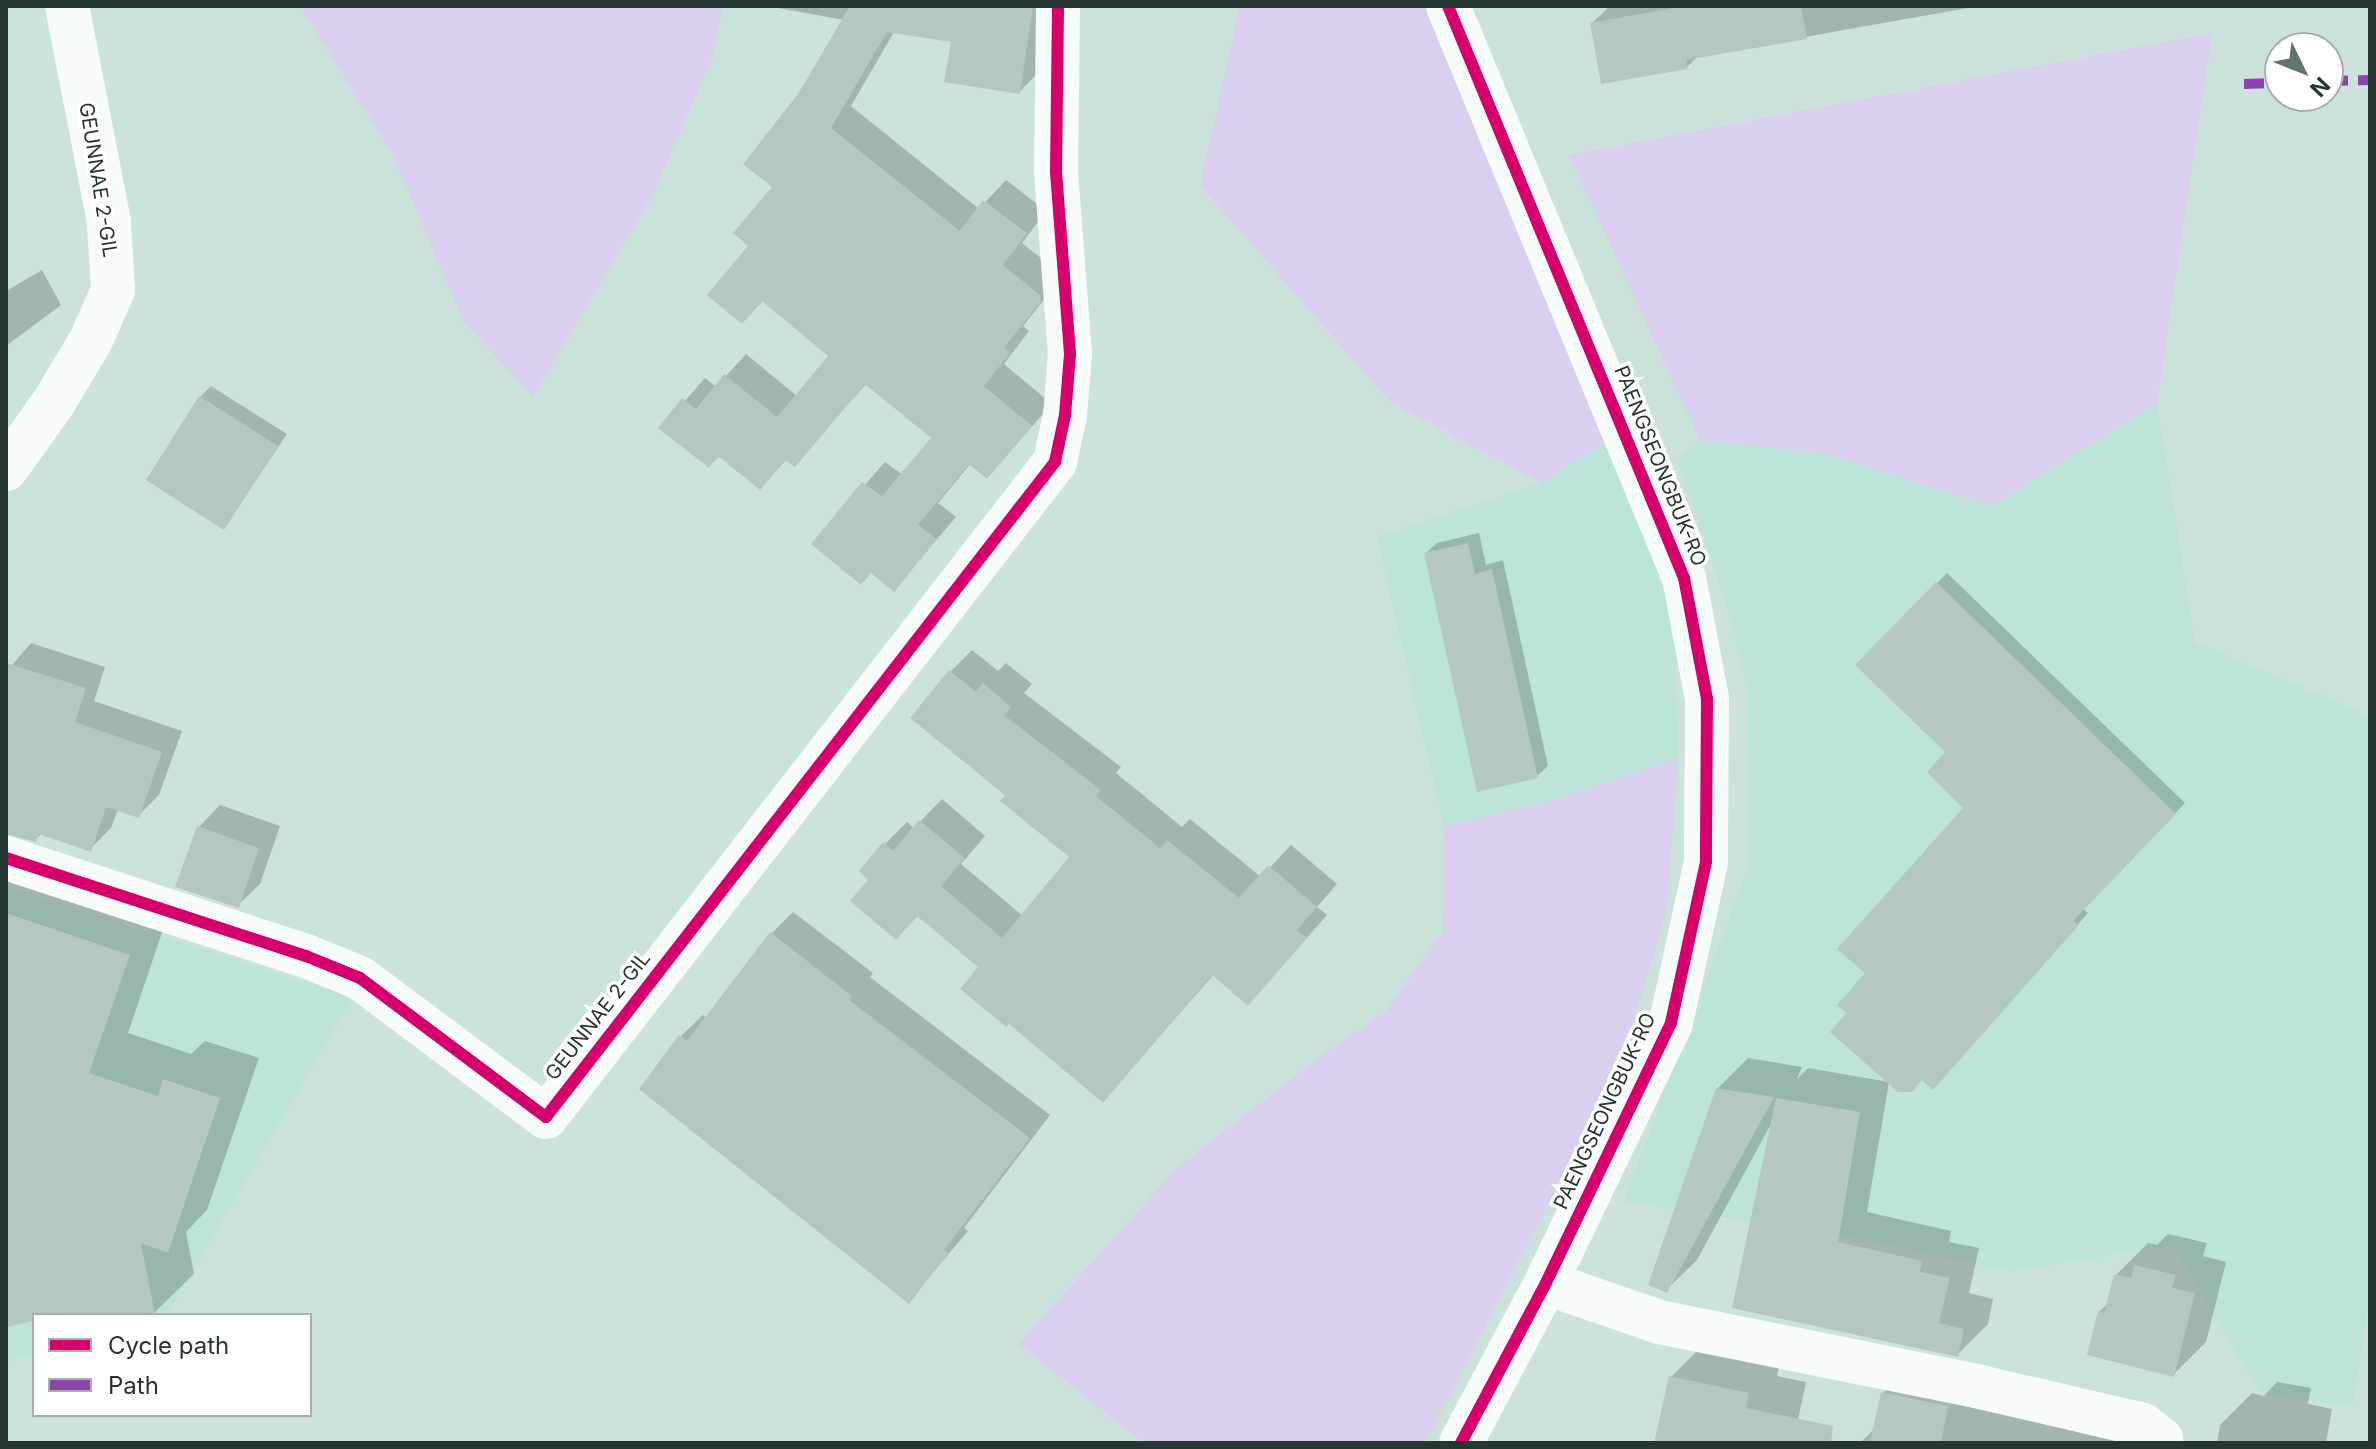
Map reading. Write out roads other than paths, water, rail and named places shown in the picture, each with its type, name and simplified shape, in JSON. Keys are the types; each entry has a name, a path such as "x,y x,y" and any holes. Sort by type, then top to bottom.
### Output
{"street":[{"name":"GEUNNAE 2-GIL","path":"6,469 54,402 91,340 113,290 109,222 67,6"},
{"name":"GEUNNAE 2-GIL","path":"6,858 306,956 360,978 546,1117 1055,462 1065,415 1070,354 1056,172 1058,6"},
{"name":"PAENGSEONGBUK-RO","path":"1448,6 1684,578 1707,699 1706,862 1671,1023 1546,1283 1461,1443"},
{"path":"1546,1283 1659,1322 1976,1386 2143,1425 2161,1439 2160,1443"}]}
